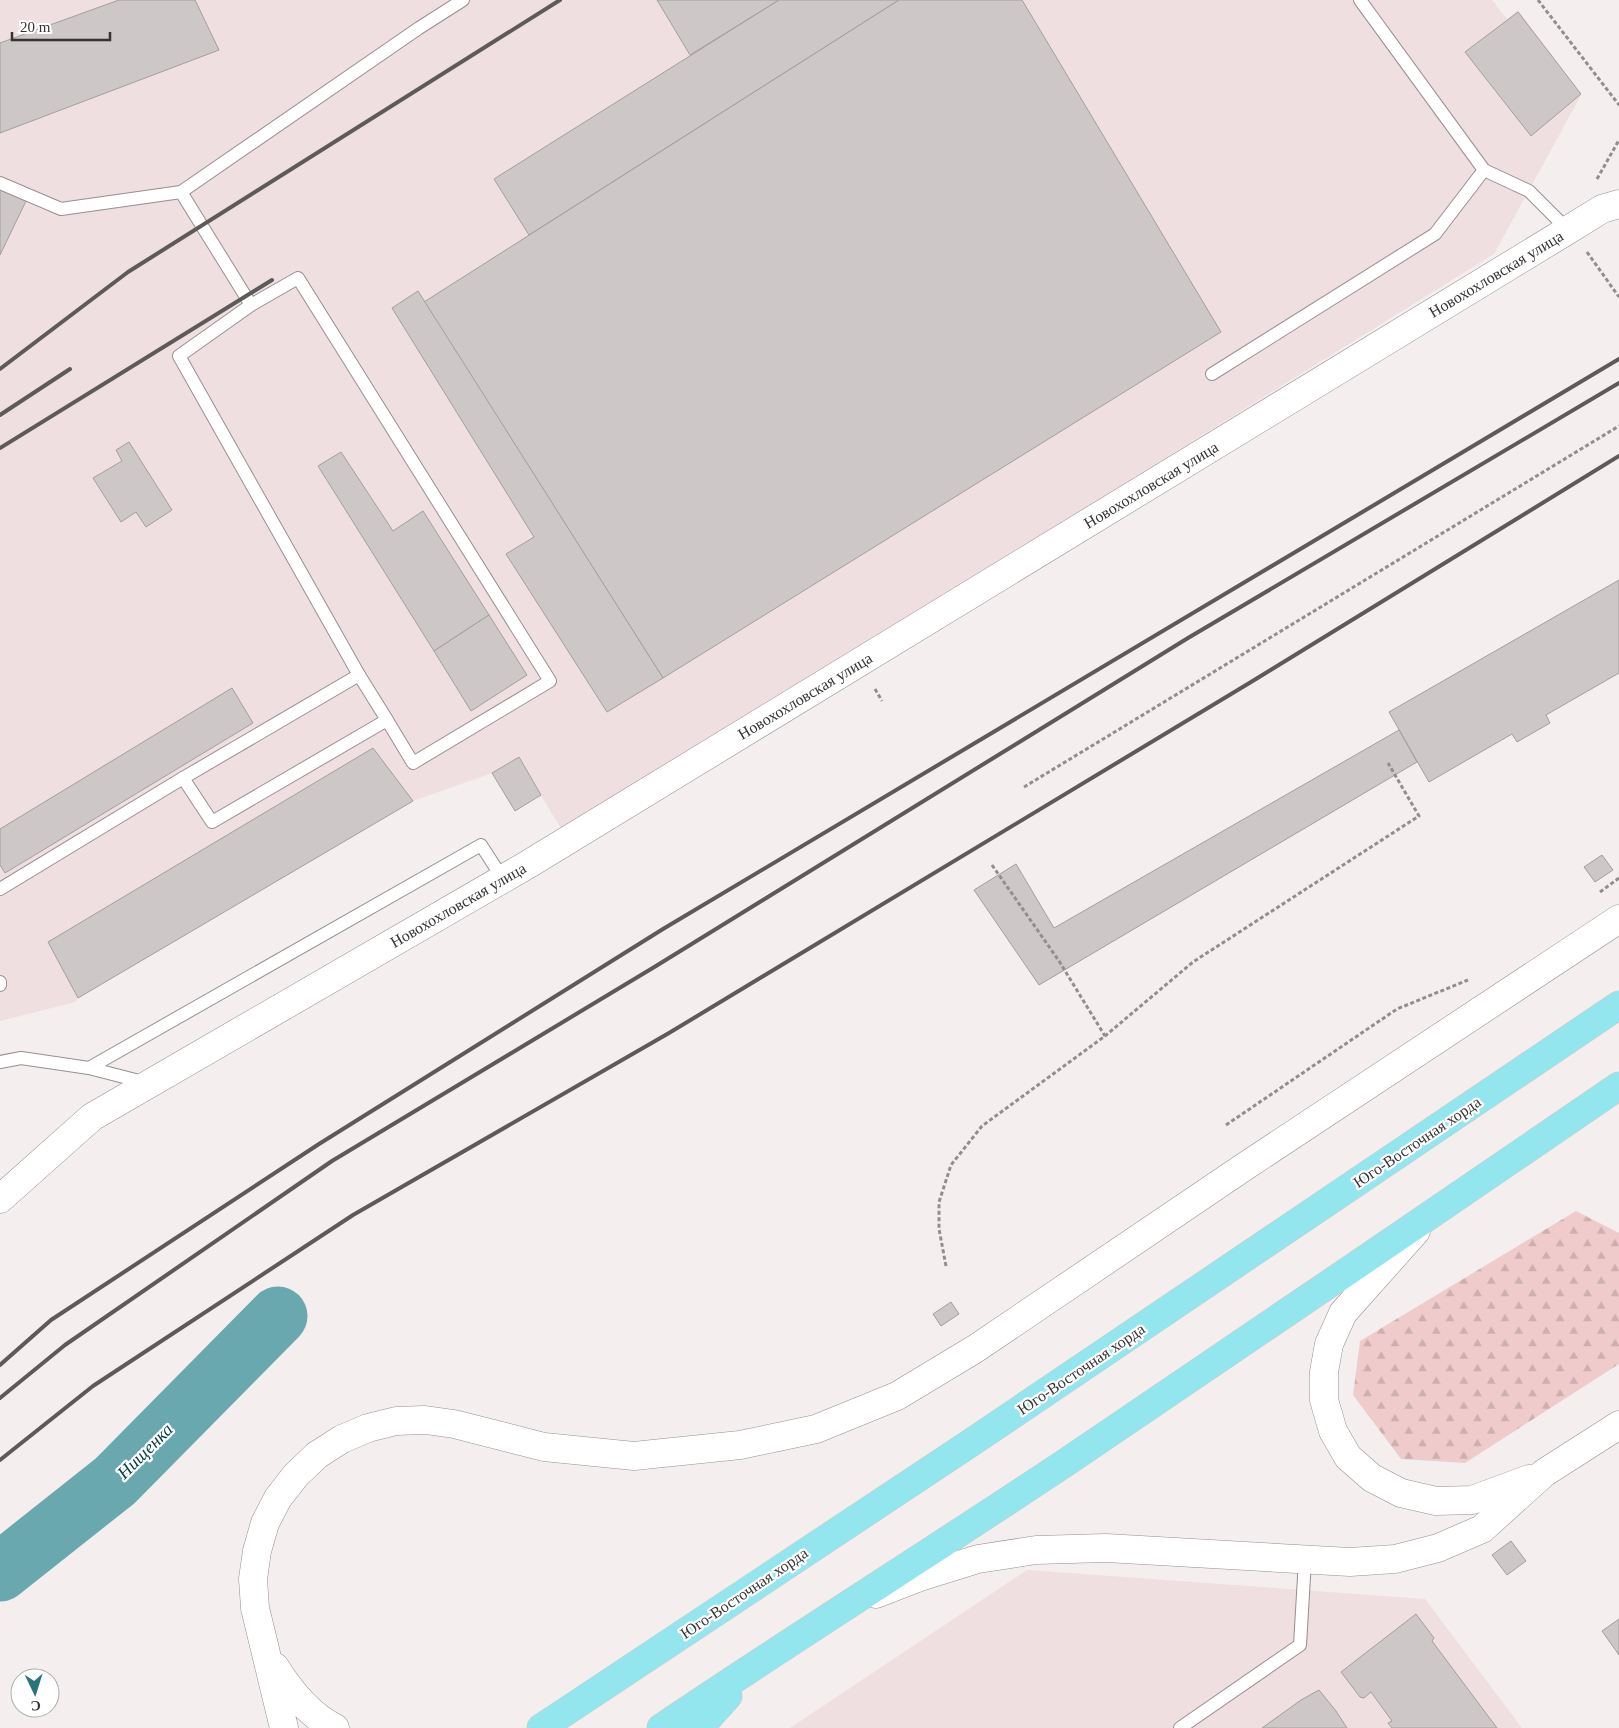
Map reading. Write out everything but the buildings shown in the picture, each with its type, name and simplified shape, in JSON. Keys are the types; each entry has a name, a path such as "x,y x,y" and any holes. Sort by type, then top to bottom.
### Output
{"main road":[{"name":"Юго-Восточная хорда","path":"541,1728 969,1444 1619,1005"},
{"path":"661,1728 1066,1463 1619,1086"},
{"path":"699,1728 726,1698 779,1649"}],"street":[{"name":"Новохохловская улица","path":"0,1199 92,1117 503,879 1576,238 1602,209 1619,204"},
{"path":"284,1728 255,1608 253,1579 257,1551 265,1523 278,1498 296,1474 317,1455 342,1439 368,1428 396,1421 426,1420 454,1424 544,1448 634,1456 740,1445 816,1429 834,1422 897,1396 975,1349 1239,1170 1619,919"},
{"path":"1428,1218 1343,1313 1329,1344 1324,1372 1324,1400 1333,1431 1348,1458 1372,1478 1401,1494 1436,1501 1472,1500 1544,1473"},
{"path":"842,1608 920,1577 978,1559 1036,1550 1106,1548 1350,1562 1395,1558 1438,1548 1482,1528 1544,1473 1619,1425"},
{"path":"261,1636 272,1663 288,1687 307,1708 335,1728"}],"lane":[{"path":"0,182 61,209 181,192 419,28 463,0"},
{"path":"1360,0 1484,170 1529,191 1576,238"},
{"path":"1212,374 1435,234 1484,170"},
{"path":"181,192 251,305"},
{"path":"298,278 550,681 414,763 359,675 179,356 251,305 298,278"},
{"path":"0,890 183,778 359,675"},
{"path":"183,778 212,822 387,720"},
{"path":"89,1068 480,845 503,879"},
{"path":"0,1062 21,1058 89,1068 149,1084"},
{"path":"1180,1728 1300,1645 1305,1560"}],"path":[{"path":"1538,0 1619,105"},
{"path":"1576,238 1619,296"},
{"path":"1024,786 1619,426"},
{"path":"946,1266 939,1229 939,1202 951,1165 982,1126 1105,1036 1193,962 1419,816 1388,763"},
{"path":"992,865 1059,961 1105,1036"},
{"path":"1595,896 1619,878"},
{"path":"1226,1126 1397,1009 1473,978"}],"shaded area":[{"path":"0,0 1492,0 1507,19 1518,10 1581,95 1494,254 563,832 518,757 492,773 413,801 78,998 75,1002 0,1021"},
{"path":"1027,1570 1425,1599 1522,1728 790,1728"}],"green space":[{"path":"1576,1211 1619,1233 1619,1364 1465,1463 1401,1459 1353,1395 1360,1341"}],"waterway":[{"name":"Нищенка","path":"0,1572 115,1481 278,1316"}],"railway":[{"path":"0,369 128,272 560,0"},
{"path":"0,448 272,280"},
{"path":"0,1365 51,1320 319,1144 663,929 1619,359"},
{"path":"0,415 70,369"},
{"path":"0,1398 65,1345 332,1161 656,966 1188,638 1619,383"},
{"path":"0,1460 93,1386 353,1215 669,1033 1251,682 1619,456"}]}
